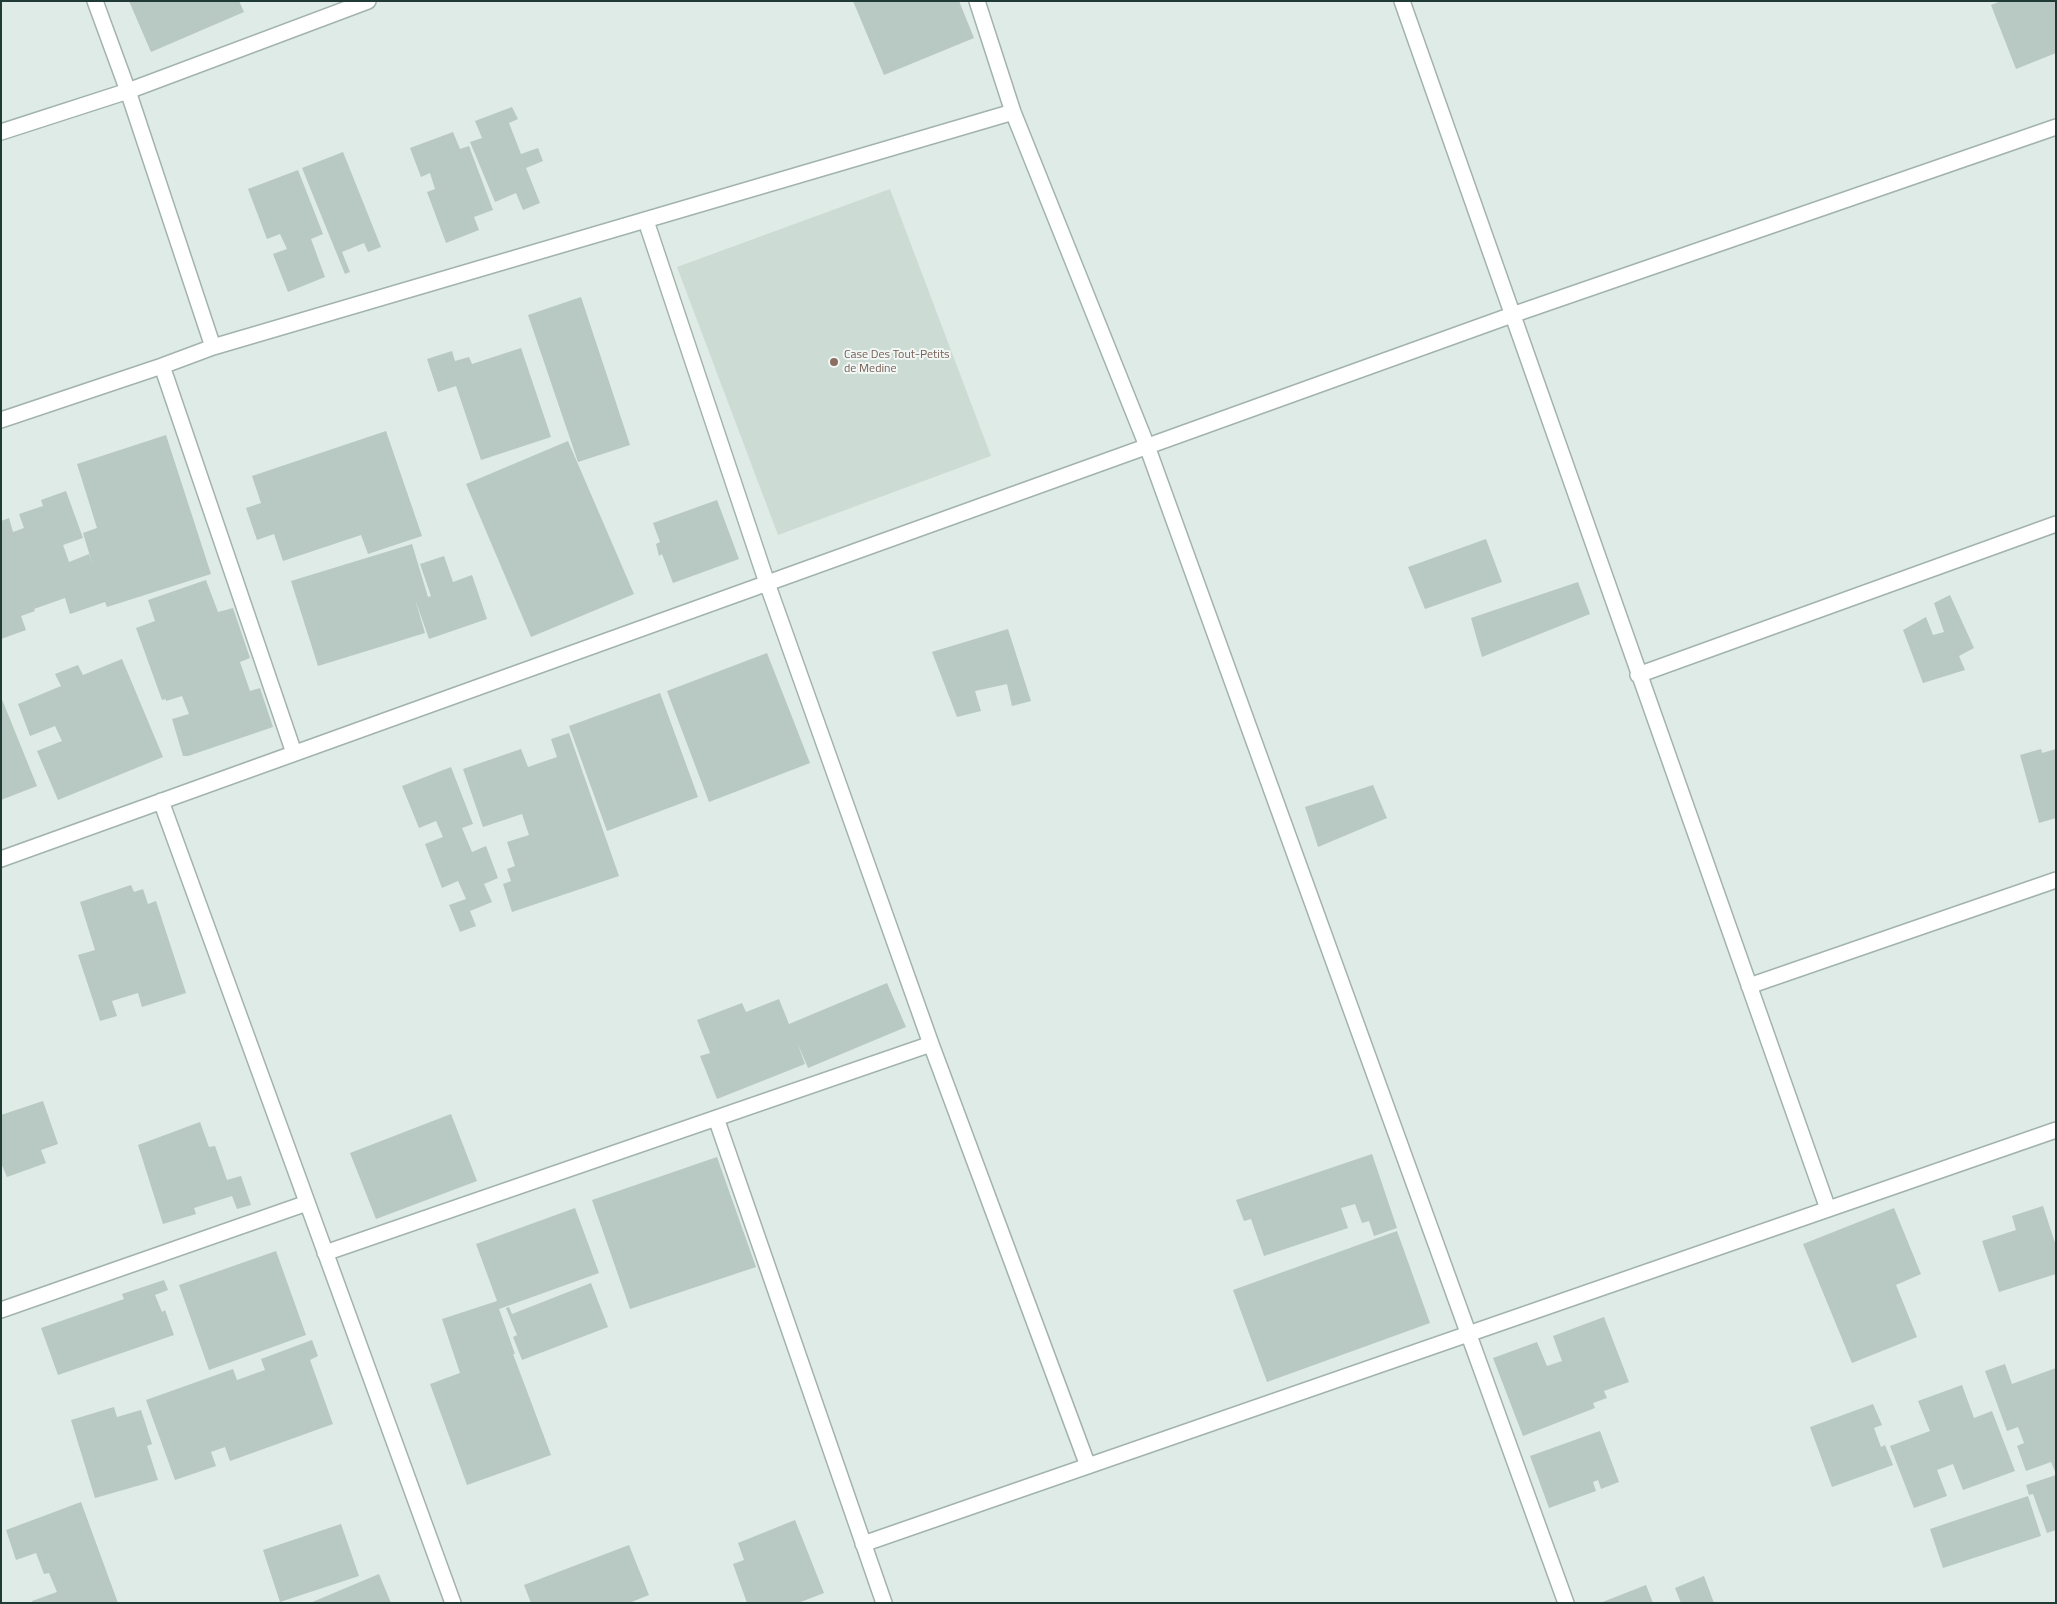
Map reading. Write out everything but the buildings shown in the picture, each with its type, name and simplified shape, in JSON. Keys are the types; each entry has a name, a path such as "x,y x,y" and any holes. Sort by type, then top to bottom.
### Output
{"street":[{"path":"95,1 128,91 212,347"},
{"path":"1,132 128,91 368,1"},
{"path":"977,1 1013,112 1147,446 1566,1603"},
{"path":"1402,1 1828,1210"},
{"path":"1,420 162,366 212,347 1013,112"},
{"path":"1,859 1512,314 2056,127"},
{"path":"646,221 767,583 930,1044 1088,1466"},
{"path":"162,366 294,753"},
{"path":"1638,675 2056,524"},
{"path":"161,801 453,1603"},
{"path":"1749,986 2056,880"},
{"path":"325,1253 930,1044"},
{"path":"716,1118 884,1603"},
{"path":"863,1544 2056,1130"},
{"path":"1,1310 307,1203"}],"shaded area":[{"name":"Case Des Tout-Petits de Medine","path":"890,189 991,456 778,535 677,267"}],"place":[{"name":"Case Des Tout-Petits de Medine","path":"834,362"}]}
